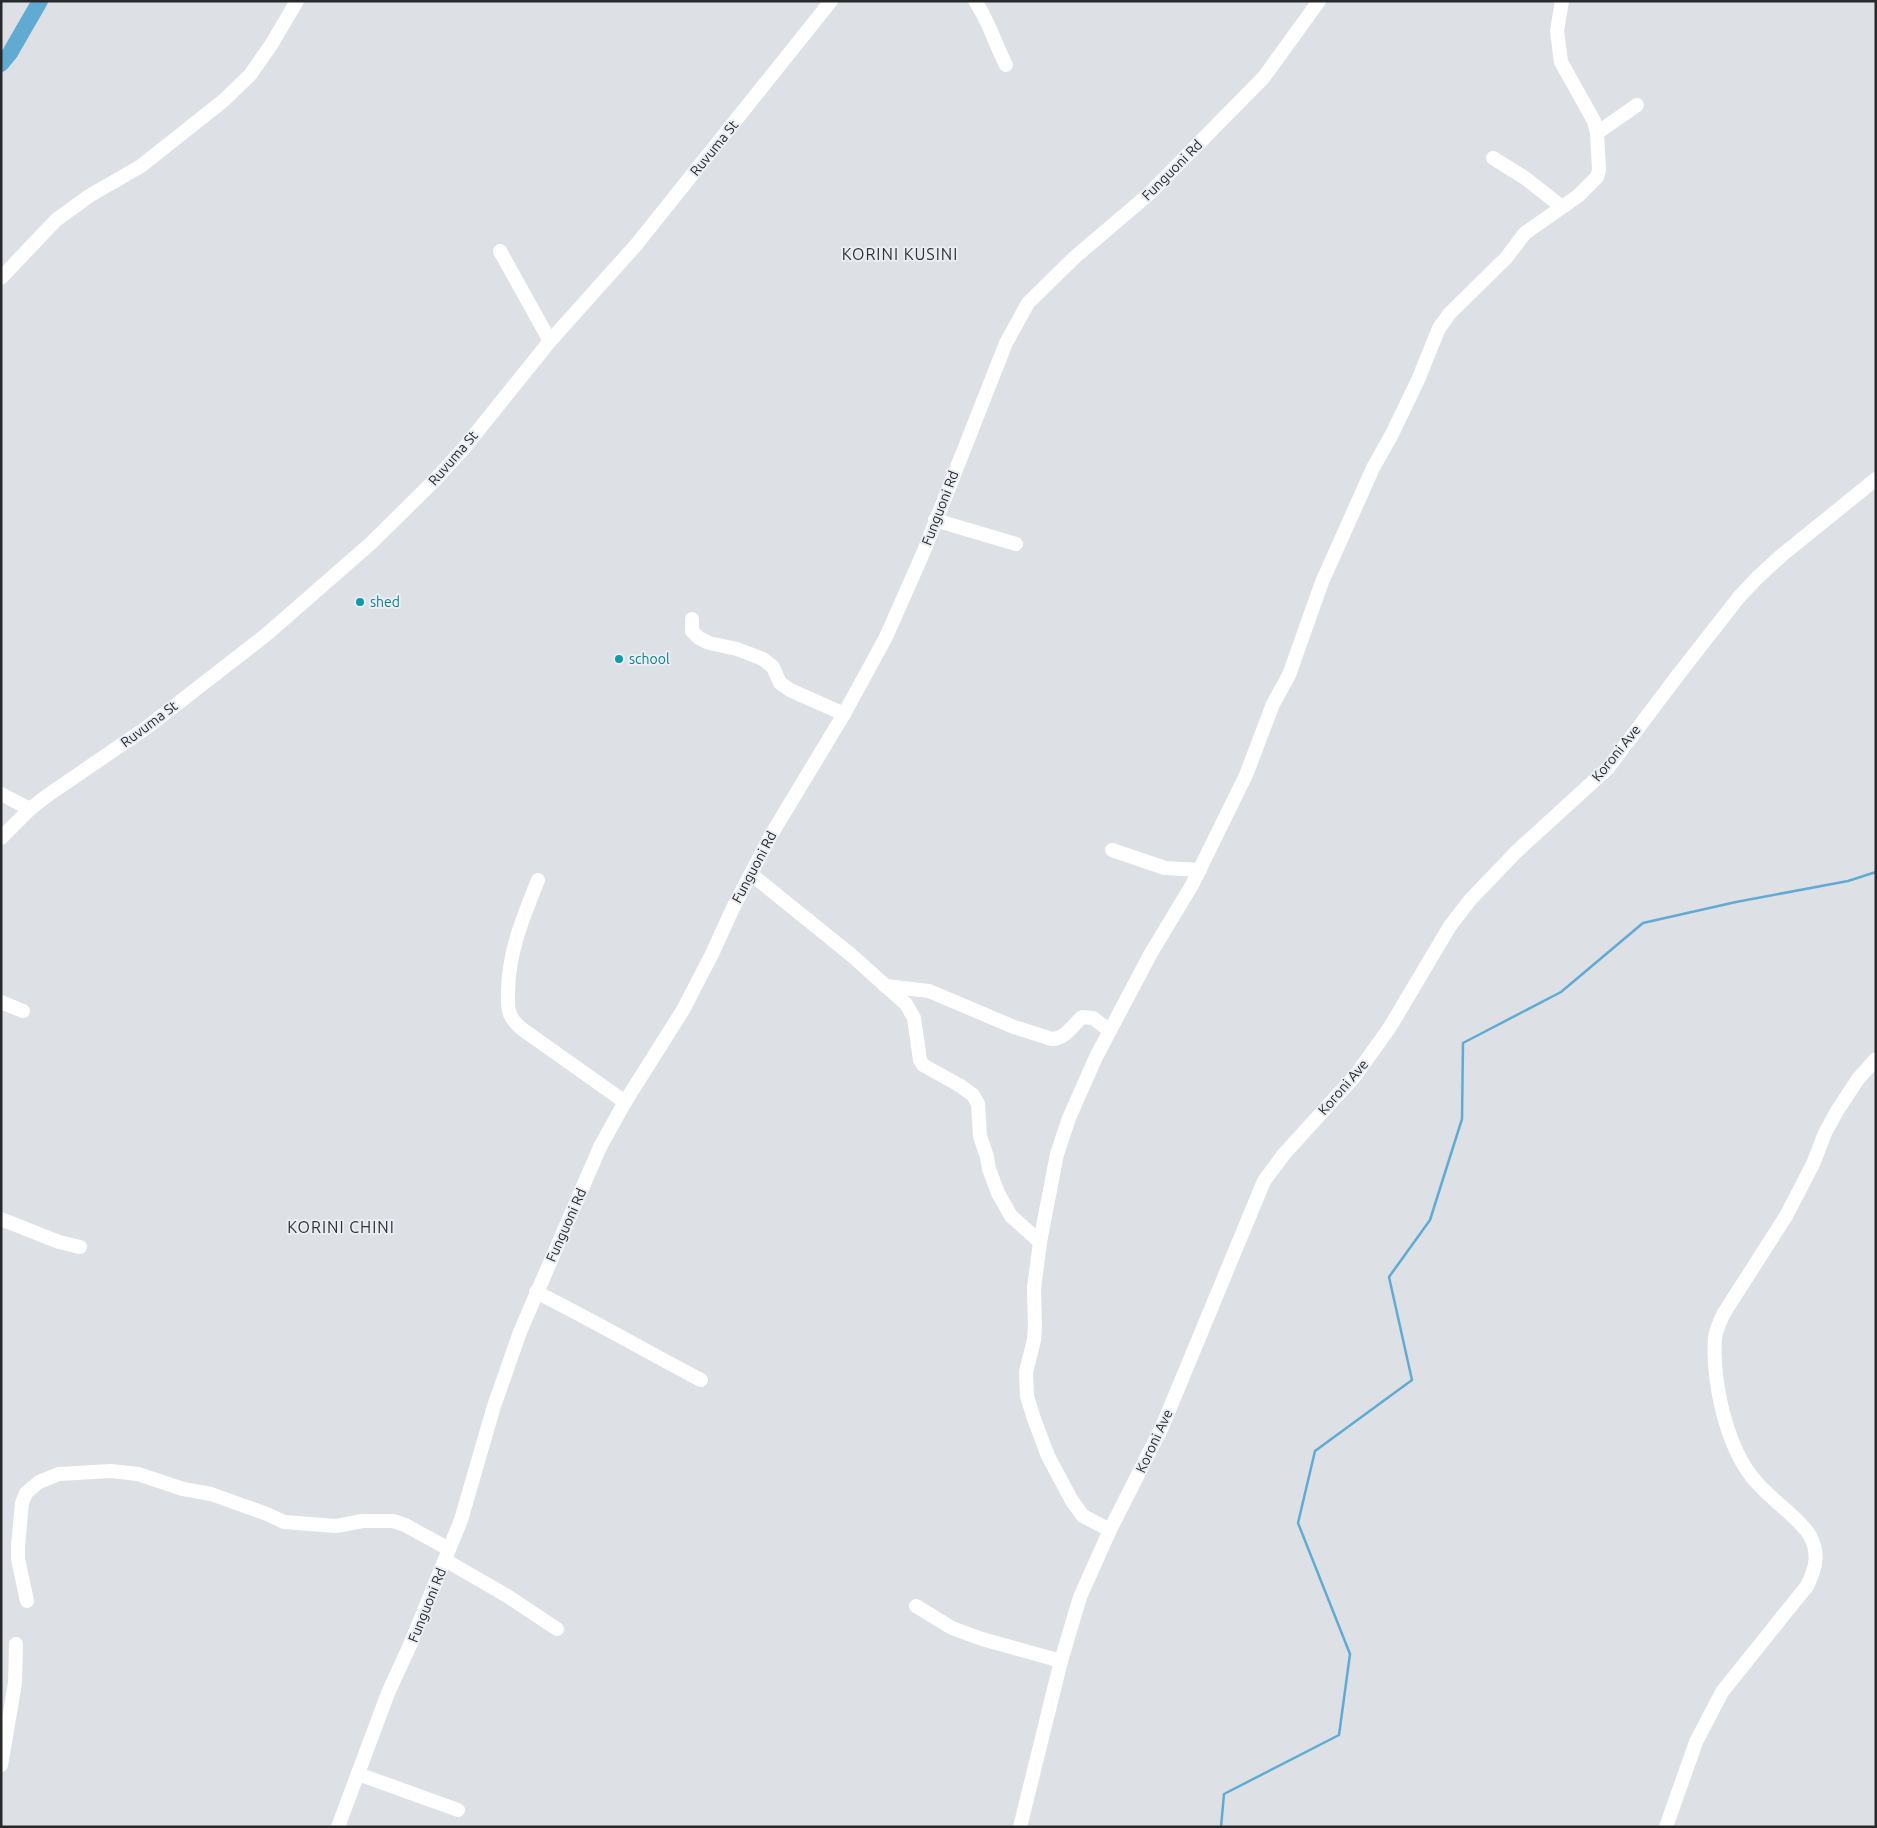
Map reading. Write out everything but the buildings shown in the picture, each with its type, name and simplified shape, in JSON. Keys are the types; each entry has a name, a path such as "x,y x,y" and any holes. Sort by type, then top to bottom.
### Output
{"street":[{"path":"1,278 56,220 88,196 141,166 223,101 250,75 271,45 297,1"},
{"name":"Ruvuma St","path":"1,838 30,809 73,776 103,759 146,728 267,634 370,544 434,481 550,341 636,245 831,1"},
{"path":"975,1 989,25 1006,65"},
{"name":"Funguoni Rd","path":"338,1827 388,1692 410,1645 461,1520 494,1406 520,1332 600,1147 625,1102 683,1010 771,835 844,714 886,637 936,520 1006,343 1028,303 1075,257 1149,194 1264,77 1319,1"},
{"path":"1110,1530 1083,1516 1072,1501 1048,1456 1034,1419 1028,1396 1026,1372 1034,1340 1034,1288 1040,1242 1057,1154 1072,1111 1110,1031 1155,945 1200,870 1246,776 1273,704 1289,675 1322,582 1373,468 1418,380 1439,328 1450,313 1506,258 1525,233 1578,196 1598,177 1597,133 1590,112 1561,62 1557,31 1562,1"},
{"path":"1597,133 1637,105"},
{"path":"1493,158 1525,178 1562,206"},
{"path":"500,251 550,341"},
{"name":"Koroni Ave","path":"1020,1827 1061,1661 1080,1597 1110,1530 1162,1427 1264,1181 1276,1163 1360,1069 1406,1002 1450,926 1470,900 1516,851 1608,768 1739,597 1782,555 1876,479"},
{"path":"936,520 1016,544"},
{"path":"692,619 692,631 698,638 709,643 737,649 763,659 773,667 780,683 790,690 844,714"},
{"path":"1,794 30,809"},
{"path":"1112,850 1165,868 1200,870"},
{"path":"751,874 850,954 911,1011 916,1030 918,1055 923,1065 973,1095 978,1104 980,1136 998,1193 1011,1216 1040,1242"},
{"path":"538,880 516,933 508,975 508,1005 510,1014 522,1029 625,1102"},
{"path":"885,986 929,991 1014,1027 1052,1039 1058,1039 1065,1034 1082,1017 1093,1018 1110,1031"},
{"path":"1,1002 24,1011"},
{"path":"1666,1827 1696,1742 1722,1692 1807,1586 1814,1573 1817,1557 1813,1540 1806,1529 1752,1477 1733,1444 1723,1410 1717,1378 1715,1338 1717,1327 1786,1216 1813,1164 1825,1133 1837,1111 1858,1079 1876,1059"},
{"path":"1,1219 59,1242 80,1247"},
{"path":"536,1292 701,1380"},
{"path":"27,1601 18,1560 22,1503 26,1493 39,1482 59,1474 111,1471 138,1474 184,1489 210,1494 284,1522 336,1526 363,1521 393,1521 557,1629"},
{"path":"916,1606 952,1628 1000,1645 1061,1661"},
{"path":"1,1765 14,1683 16,1644"},
{"path":"358,1774 458,1810"}],"waterway":[{"path":"1,64 10,53 40,1"},
{"path":"1221,1827 1224,1794 1339,1735 1350,1654 1298,1523 1315,1451 1412,1380 1389,1277 1430,1220 1462,1119 1463,1043 1561,992 1643,923 1736,902 1848,881 1876,872"}],"place":[{"name":"shed","path":"360,602"},
{"name":"school","path":"619,659"}],"district":[{"name":"KORINI KUSINI","path":"900,254"},
{"name":"KORINI CHINI","path":"341,1227"}]}
